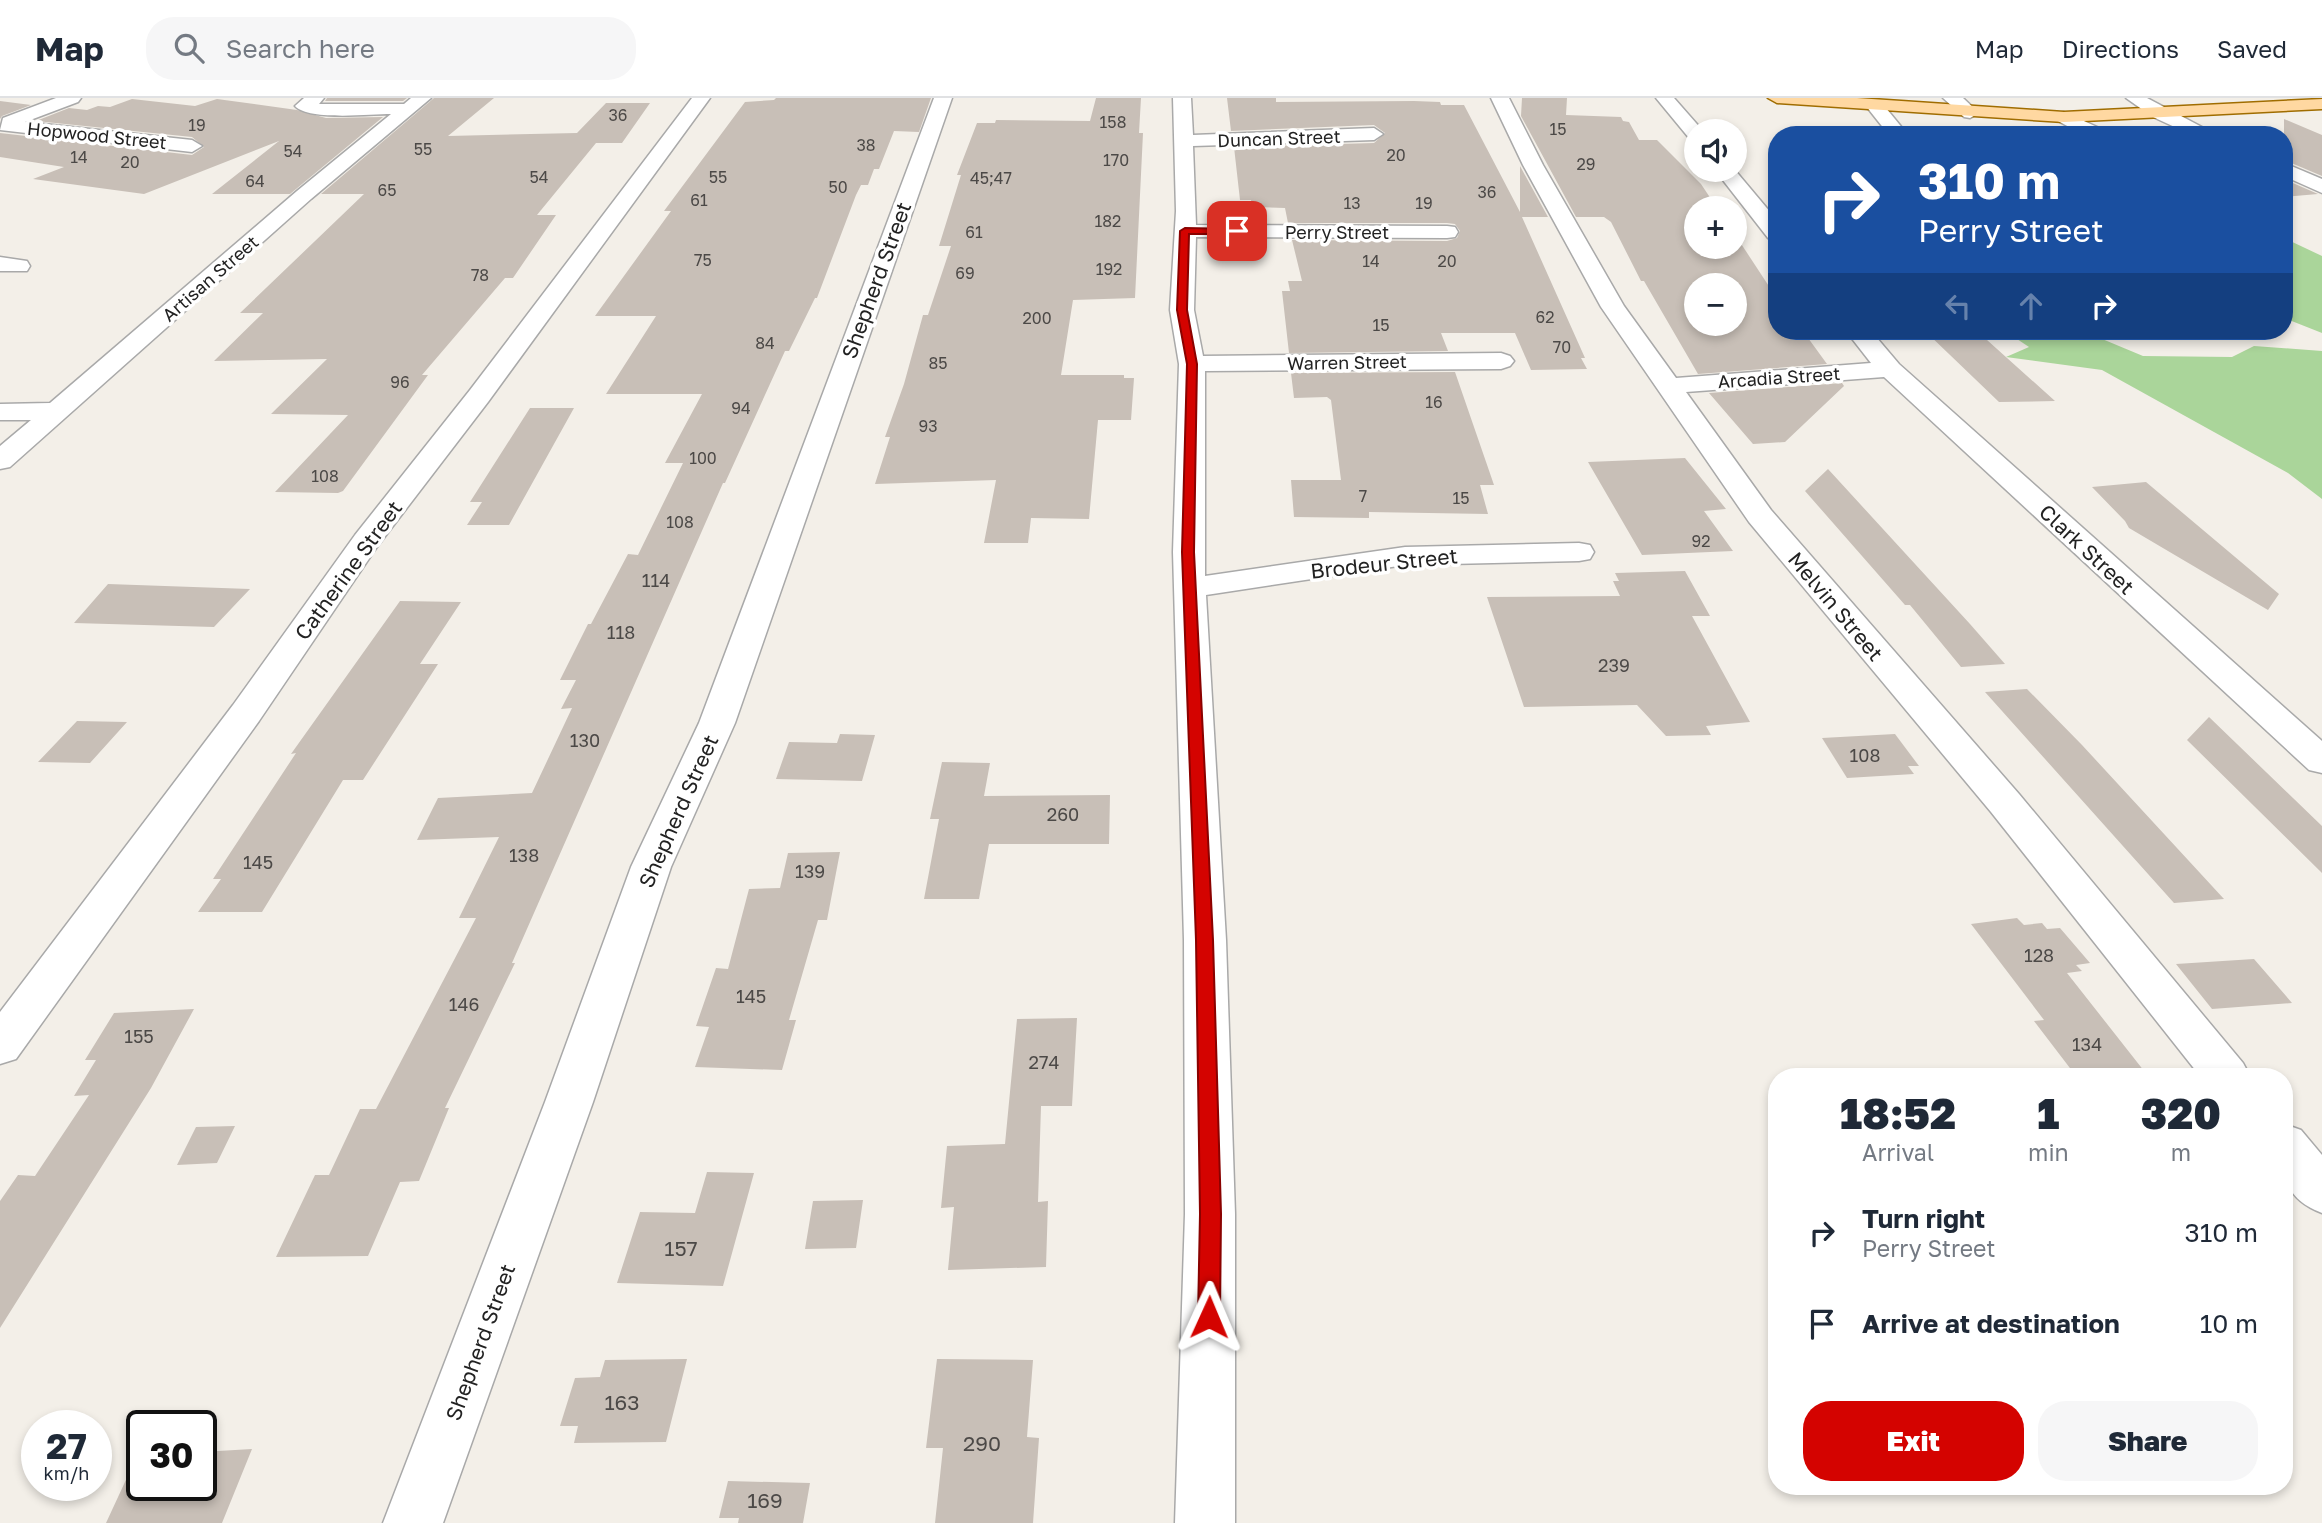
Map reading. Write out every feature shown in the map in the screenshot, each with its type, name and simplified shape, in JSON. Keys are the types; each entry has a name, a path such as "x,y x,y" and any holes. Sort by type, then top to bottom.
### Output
{"main road":[{"path":"1777,98 1970,113 2064,117 2322,104"}],"street":[{"path":"1,125 72,98"},
{"path":"315,98 304,106 314,109 415,103"},
{"name":"Catherine Street","path":"0,1046 246,713 366,541 479,396 701,98"},
{"name":"Shepherd Street","path":"413,1523 569,1102 651,867 717,723 943,98"},
{"path":"1182,98 1185,231 1182,310 1192,364 1188,552 1205,940 1210,1200 1205,1523"},
{"name":"Melvin Street","path":"1500,98 1533,165 1613,307 1760,516 2005,803 2220,1068"},
{"path":"1665,98 1684,120"},
{"path":"1952,98 1970,113"},
{"path":"2135,98 2188,126"},
{"name":"Artisan Street","path":"0,461 304,195 415,103"},
{"path":"1875,106 1892,126"},
{"path":"2160,113 2162,126"},
{"path":"2064,117 2082,126"},
{"name":"Hopwood Street","path":"1,125 192,146"},
{"name":"Duncan Street","path":"1183,141 1374,134"},
{"path":"2293,173 2322,187"},
{"path":"1736,182 1768,223"},
{"name":"Perry Street","path":"1185,231 1447,232"},
{"name":"Clark Street","path":"1866,340 1891,369 2322,761"},
{"name":"Warren Street","path":"1192,364 1501,361"},
{"name":"Arcadia Street","path":"1667,386 1891,369"},
{"path":"0,412 58,411"},
{"name":"Brodeur Street","path":"1190,588 1405,556 1579,552"},
{"path":"2293,1156 2322,1191"}],"green space":[{"path":"2293,242 2322,256 2322,333 2293,322"},
{"path":"2018,340 2105,340 2143,356 2232,357 2254,346 2322,351 2322,499 2288,473 2102,370 2006,357 2029,347"}],"building":[{"path":"327,98 407,98 403,101 325,101"},
{"path":"434,98 494,98 448,136 577,133 606,103 650,103 622,143 596,143 537,215 556,215 513,278 505,278 422,375 428,375 343,491 275,492 348,415 271,414 327,359 214,361 263,313 240,313 364,194 321,194"},
{"path":"776,98 931,98 919,132 894,131 879,169 874,169 868,185 861,185 856,195 817,298 789,351 785,351 723,483 512,963 515,963 445,1108 449,1108 419,1181 400,1182 368,1256 276,1257 315,1175 329,1175 360,1109 376,1109 476,918 459,918 499,837 417,840 438,798 532,793 572,708 561,709 576,680 560,680 628,554 638,555 683,463 665,463 702,394 606,394 656,316 595,316 671,211 664,211 745,102"},
{"path":"1096,98 1141,98 1139,133 1143,133 1135,298 1073,300 1061,375 1124,375 1124,378 1134,378 1131,420 1098,420 1089,519 1031,518 1028,543 984,543 996,480 875,484 890,437 885,437 904,384 923,315 928,315 951,246 939,246 961,175 957,175 977,123 995,123 996,120 1090,121"},
{"path":"1227,98 1276,98 1276,102 1414,101 1464,105 1520,212 1520,166 1548,217 1522,217 1585,358 1581,358 1587,369 1531,370 1515,333 1441,333 1448,351 1289,353 1282,291 1290,291 1288,281 1302,281 1292,240 1447,241 1457,238 1460,231 1455,224 1447,223 1288,223 1285,208 1252,207 1251,200 1240,200 1234,147 1374,143 1385,133 1374,125 1231,131"},
{"path":"1522,98 1567,98 1566,115 1621,117 1623,121 1629,122 1639,140 1657,140 1684,167 1684,182 1699,182 1709,196 1684,196 1684,259 1747,259 1747,253 1768,285 1768,340 1810,340 1827,364 1698,374 1644,281 1641,281 1611,222 1604,217 1576,217 1521,116"},
{"path":"132,99 195,106 217,99 297,110 326,118 383,117 290,194 212,194 279,141 144,194 33,179 64,167 0,157 0,133 192,155 204,147 192,137 36,121 69,108 87,110 98,106 110,107"},
{"path":"0,101 31,105 0,119"},
{"path":"2284,119 2322,135 2322,176 2293,164 2293,126 2284,126"},
{"path":"2293,183 2318,194 2293,196"},
{"path":"1934,340 1987,340 2055,401 1999,402"},
{"path":"1455,372 1494,485 1480,485 1488,514 1369,512 1369,518 1294,517 1291,480 1341,480 1331,400 1327,397 1294,398 1291,373"},
{"path":"1842,383 1844,386 1785,442 1753,444 1709,393"},
{"path":"530,408 574,408 509,525 467,525 482,502 470,502"},
{"path":"1685,458 1726,509 1704,511 1733,551 1642,555 1588,462"},
{"path":"1828,469 2005,664 1961,667 1910,605 1905,605 1805,491"},
{"path":"2146,482 2279,594 2268,610 2129,528 2092,487"},
{"path":"1685,571 1710,616 1692,616 1750,722 1706,726 1711,735 1666,736 1637,705 1524,707 1487,597 1620,596 1613,581 1619,581 1615,573"},
{"path":"108,584 250,589 214,627 74,623"},
{"path":"400,601 461,602 420,664 438,664 363,780 343,780 262,912 198,912 221,879 213,879 296,753 291,754"},
{"path":"2027,689 2224,899 2174,903 1985,692"},
{"path":"2209,717 2322,826 2322,873 2187,740"},
{"path":"77,721 127,722 90,763 38,762"},
{"path":"840,734 875,735 862,781 776,779 789,742 837,743"},
{"path":"1895,734 1919,766 1908,766 1914,774 1847,778 1822,738"},
{"path":"942,762 990,763 984,796 1110,795 1109,844 989,844 979,899 924,899 939,819 930,819"},
{"path":"840,852 827,920 818,920 789,1020 796,1020 782,1070 695,1067 709,1027 696,1026 716,968 728,969 749,889 780,888 788,853"},
{"path":"2017,918 2024,925 2042,923 2047,929 2060,928 2090,963 2076,965 2082,971 2067,973 2142,1068 2070,1068 2034,1021 2044,1020 1971,924"},
{"path":"2254,959 2292,1003 2212,1009 2176,964"},
{"path":"194,1009 151,1088 0,1328 0,1201 18,1175 35,1176 89,1095 74,1096 96,1060 85,1060 114,1013"},
{"path":"1077,1018 1072,1106 1041,1106 1038,1202 1048,1201 1046,1267 948,1270 954,1207 941,1208 947,1146 1005,1144 1017,1019"},
{"path":"235,1126 217,1163 177,1165 196,1127"},
{"path":"707,1172 754,1173 723,1286 617,1283 640,1212 695,1213"},
{"path":"863,1200 856,1248 805,1249 813,1201"},
{"path":"687,1359 666,1442 574,1443 578,1426 560,1426 575,1378 600,1377 605,1360"},
{"path":"937,1359 1033,1360 1027,1437 1039,1438 1033,1523 935,1523 943,1448 926,1448"},
{"path":"252,1449 222,1523 106,1523 126,1480 126,1501 217,1501 217,1451"},
{"path":"728,1481 810,1483 803,1523 738,1523 739,1518 719,1518"}],"route":[{"path":"1209,1317 1205,940 1188,552 1192,364 1182,310 1185,231 1237,231"}]}
